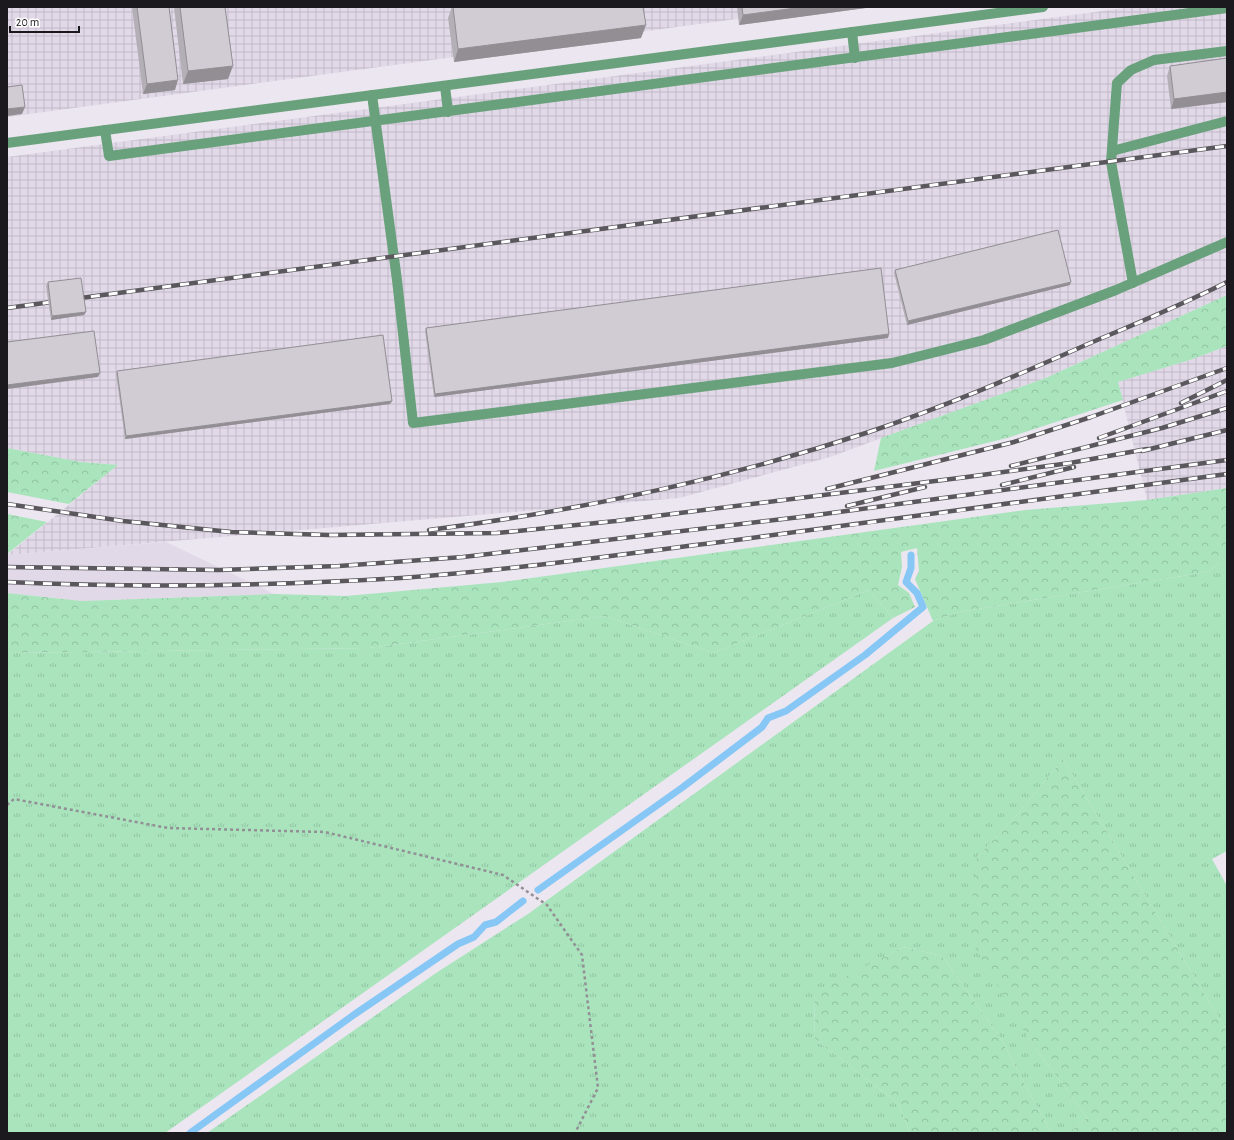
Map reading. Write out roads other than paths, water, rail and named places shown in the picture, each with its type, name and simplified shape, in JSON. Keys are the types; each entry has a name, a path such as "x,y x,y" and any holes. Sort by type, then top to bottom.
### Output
{"street":[{"path":"7,143 1043,7"},
{"path":"105,130 109,156 855,58 1190,10 1227,8"},
{"path":"852,32 855,58"},
{"path":"1133,283 1111,162 1117,83 1131,70 1154,60 1227,50"},
{"path":"445,86 448,112"},
{"path":"372,95 397,280 413,423 892,363 984,340 1133,283 1227,242"},
{"path":"1112,150 1227,121"}],"waterway":[{"path":"538,890 683,787 762,727 768,718 786,711 865,655 923,607 917,593 906,582 911,568 911,555"},
{"path":"190,1133 355,1014 458,944 474,937 485,925 496,922 523,901"}],"railway":[{"path":"73,299 1227,146"},
{"path":"429,530 541,513 652,492 707,479 815,449 869,432 980,391 1193,299 1227,282"},
{"path":"7,308 59,301"},
{"path":"827,489 1014,442 1091,417 1227,368"},
{"path":"1181,403 1227,380"},
{"path":"1099,438 1227,391"},
{"path":"1011,466 1162,428 1227,408"},
{"path":"1142,451 1227,430"},
{"path":"7,504 123,521 231,532 329,535 497,533 616,521 967,477 1070,463 1147,449"},
{"path":"7,567 219,570 339,566 463,557 809,516 1227,460"},
{"path":"1002,485 1074,467"},
{"path":"7,582 105,585 204,585 352,581 444,575 573,561 744,539 1227,474"},
{"path":"847,506 925,487"}]}
